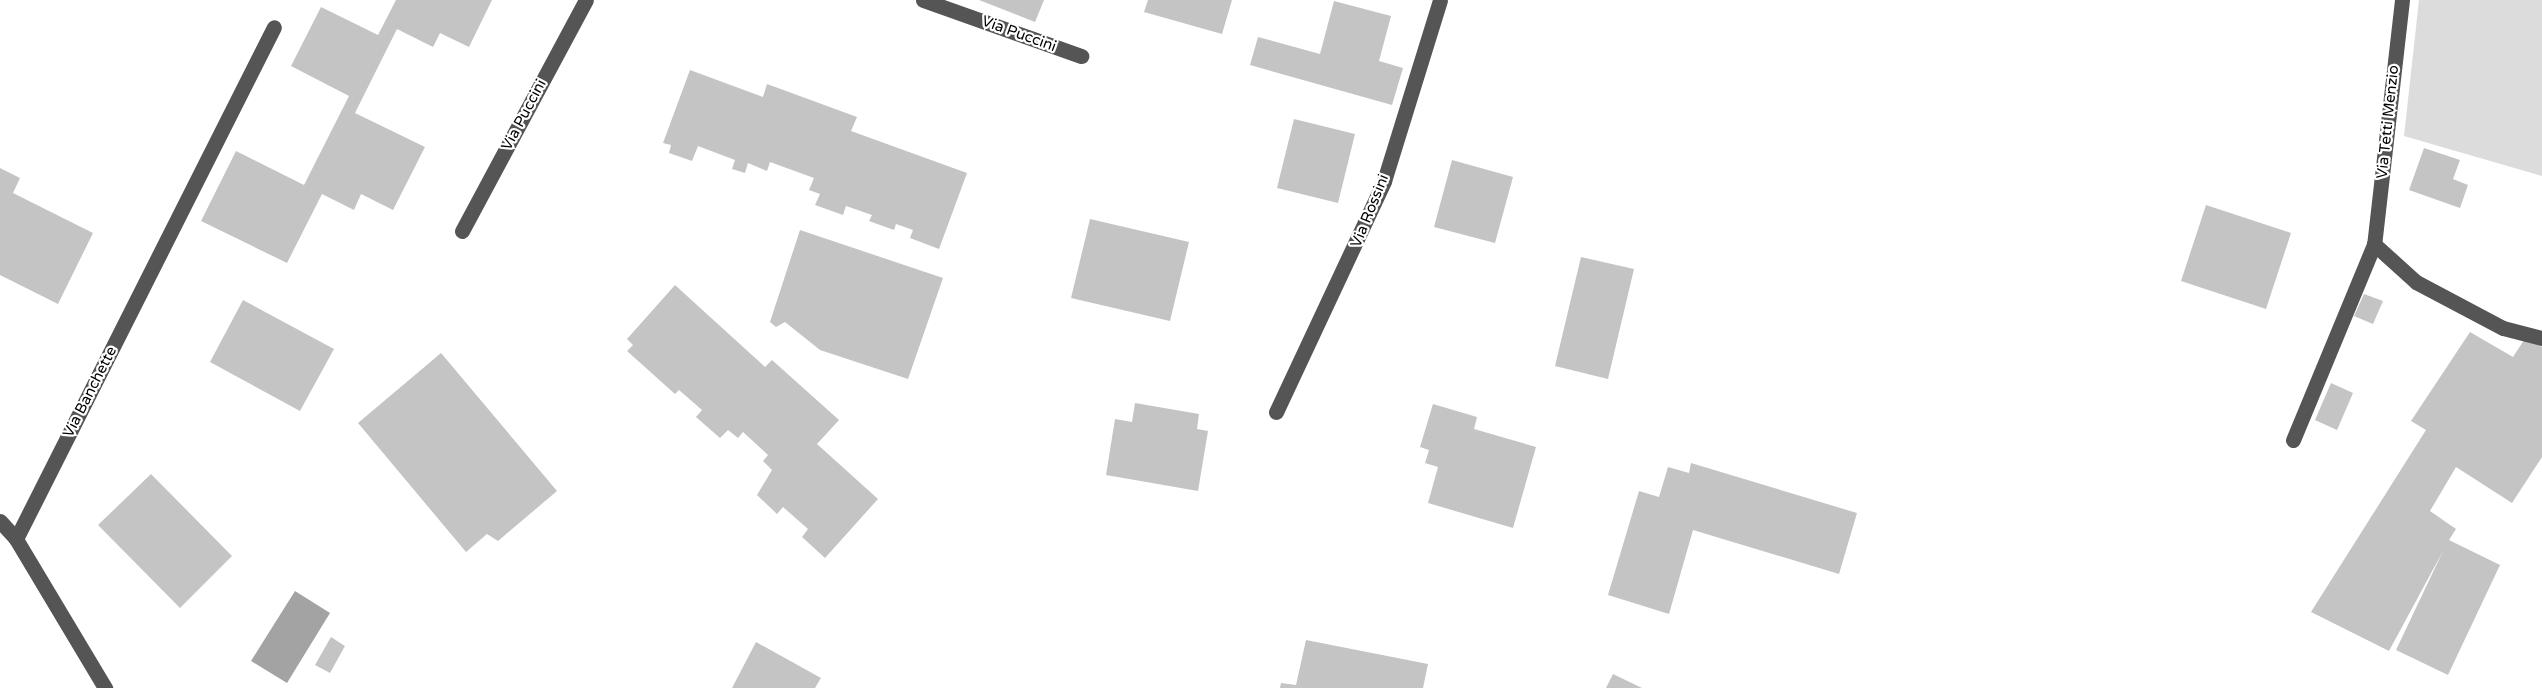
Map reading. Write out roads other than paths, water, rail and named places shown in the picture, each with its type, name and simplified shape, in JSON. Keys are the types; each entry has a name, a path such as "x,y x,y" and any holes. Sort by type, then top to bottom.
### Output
{"street":[{"name":"Via Puccini","path":"462,231 586,0"},
{"name":"Via Puccini","path":"923,0 1081,56"},
{"name":"Via Rossini","path":"1276,412 1343,277 1384,181 1440,0"},
{"name":"Via Tetti Menzio","path":"2293,441 2374,244 2402,0"},
{"name":"Via Banchette","path":"16,539 274,27"},
{"path":"2374,244 2416,282 2503,328 2542,338"},
{"path":"0,521 16,539 105,688"}]}
